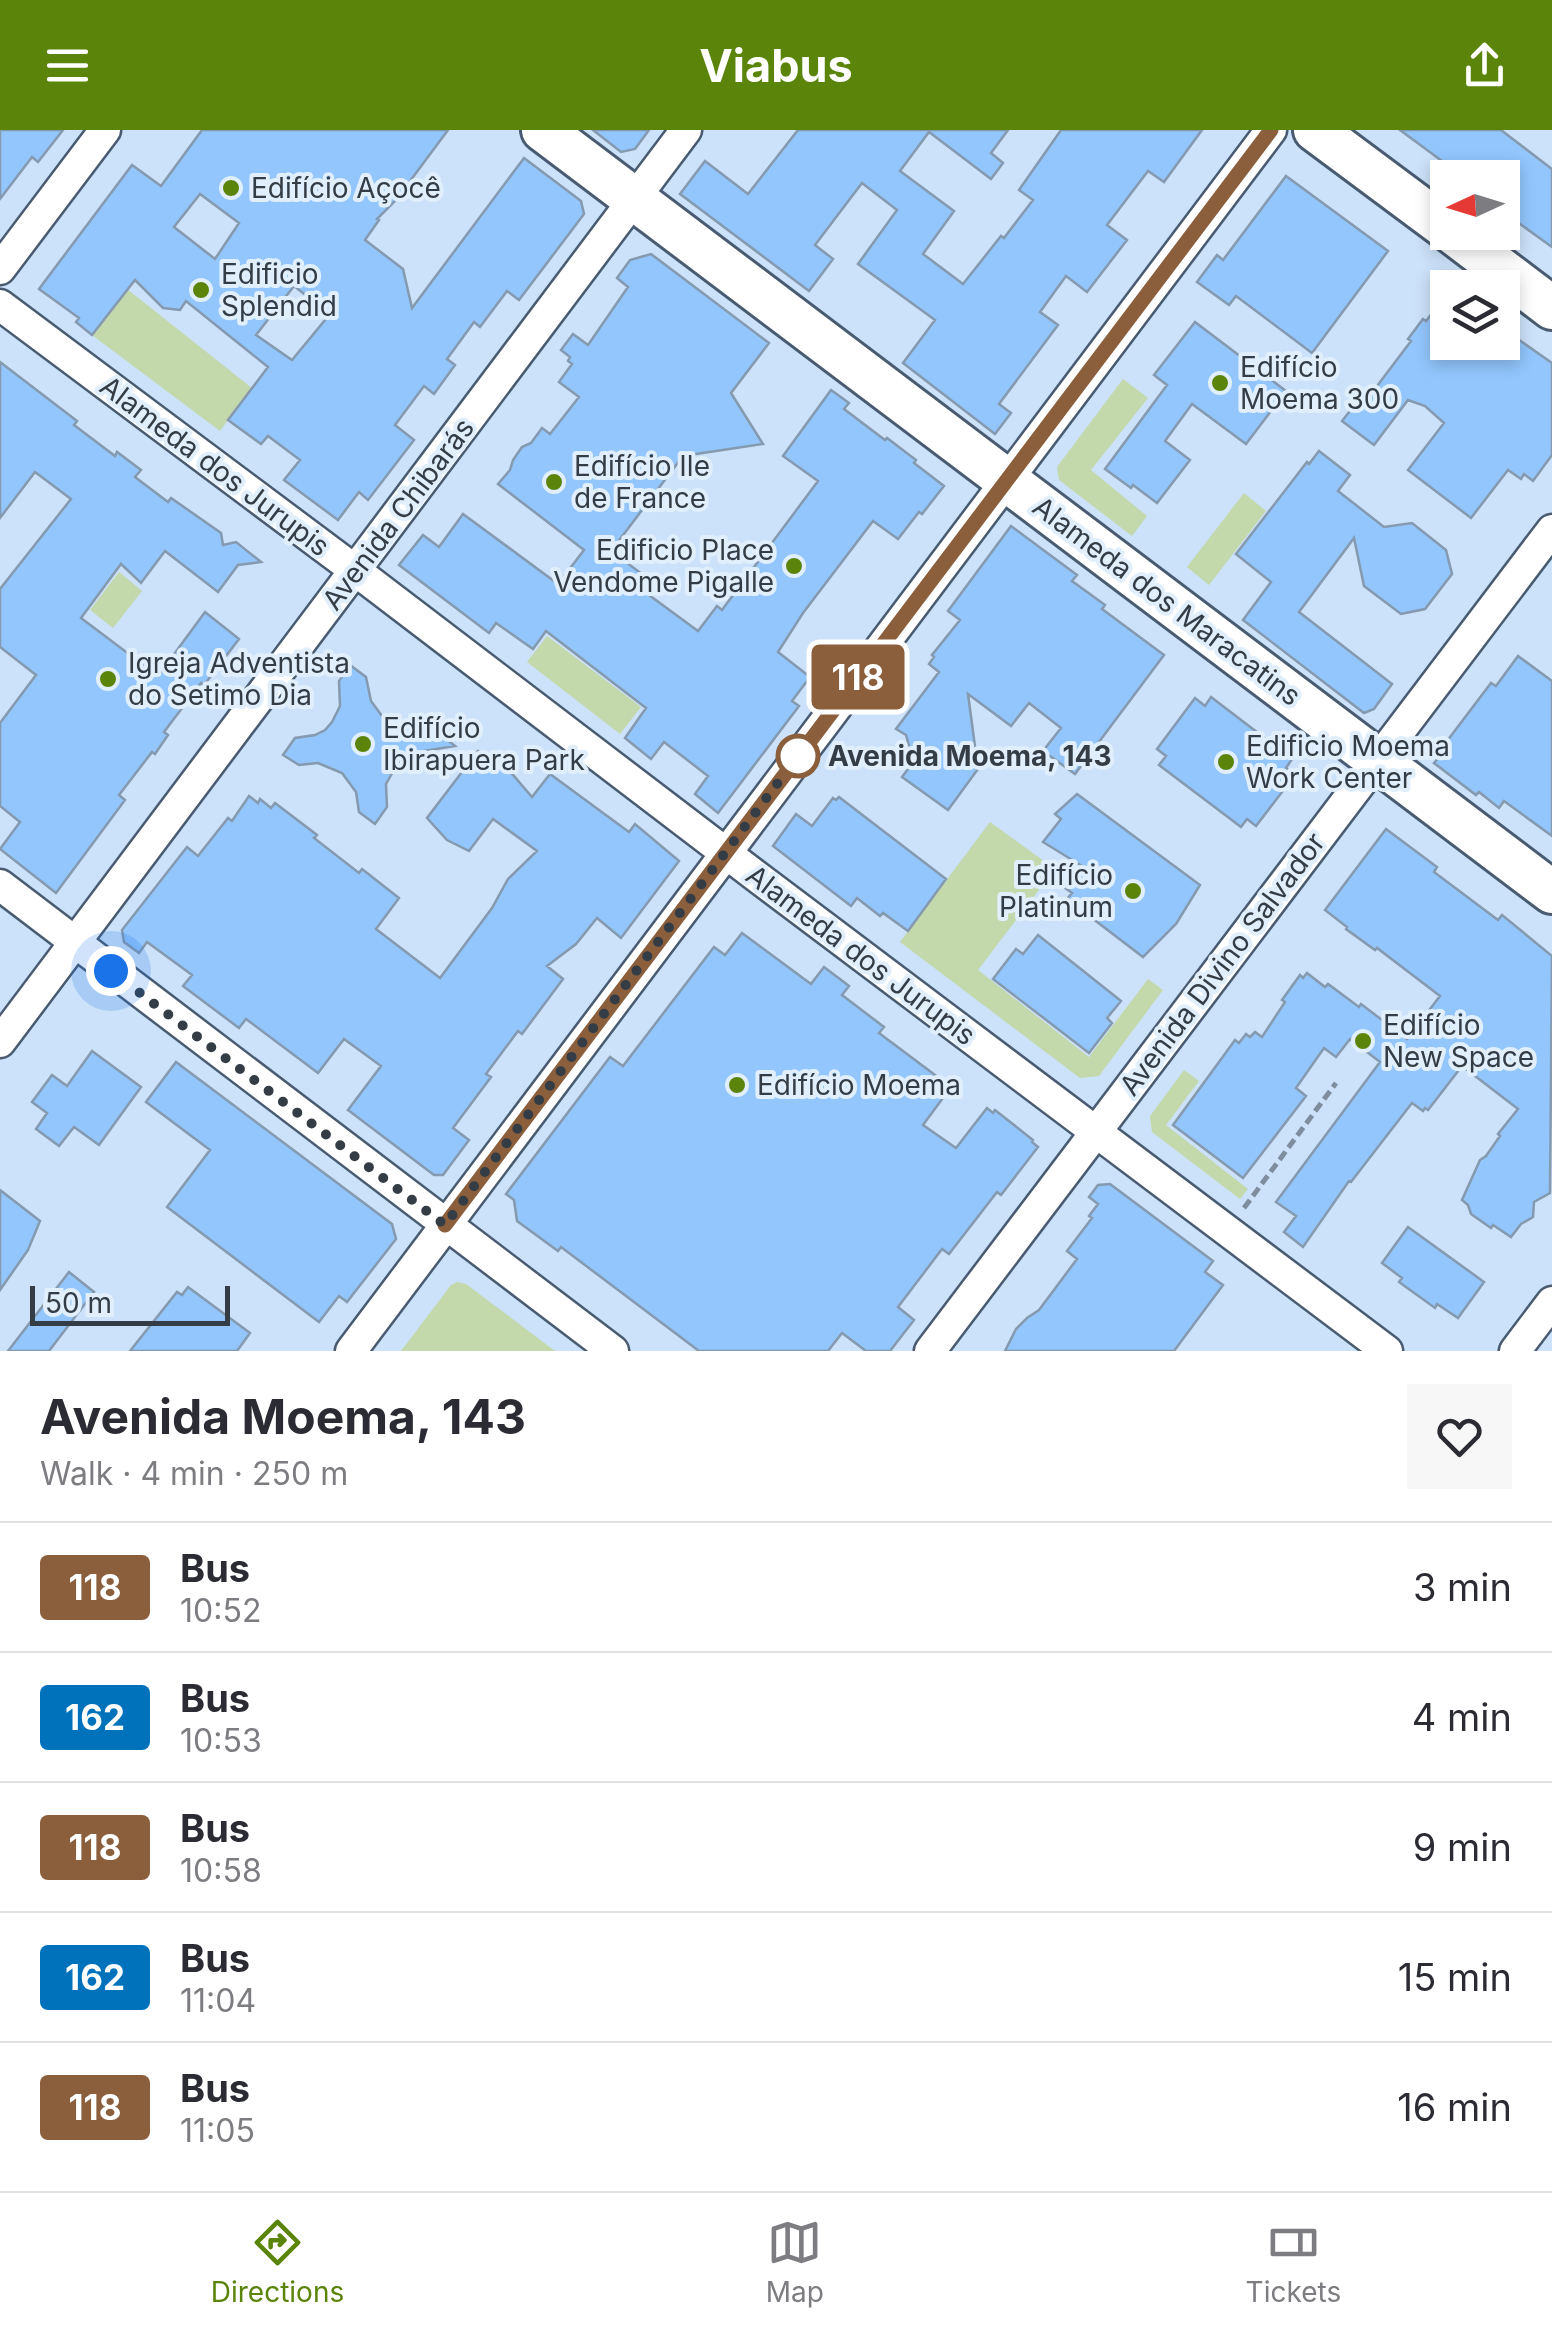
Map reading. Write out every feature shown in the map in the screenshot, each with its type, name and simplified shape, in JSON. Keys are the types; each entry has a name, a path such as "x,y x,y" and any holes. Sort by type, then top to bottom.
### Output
{"main road":[{"name":"Alameda dos Maracatins","path":"543,130 1552,892"},
{"path":"1316,130 1430,216"},
{"path":"1475,250 1552,308"}],"street":[{"path":"0,269 105,130"},
{"name":"Avenida Chibarás","path":"0,1042 686,130"},
{"path":"350,1351 1271,130"},
{"name":"Alameda dos Jurupis","path":"0,305 1387,1351"},
{"name":"Avenida Divino Salvador","path":"930,1351 1552,530"},
{"path":"0,886 613,1351"},
{"path":"1515,1351 1552,1302"}],"path":[{"path":"1228,1230 1336,1082"}],"green space":[{"path":"127,289 252,388 220,431 92,335"},
{"path":"1123,379 1148,398 1091,470 1147,516 1132,536 1059,480 1057,467"},
{"path":"1244,493 1266,511 1209,585 1187,567"},
{"path":"119,572 142,591 113,628 90,610"},
{"path":"547,636 641,707 620,734 527,662"},
{"path":"990,822 1055,869 978,970 1089,1057 1148,979 1163,990 1099,1076 1080,1078 900,942"},
{"path":"1184,1070 1199,1081 1166,1125 1248,1189 1240,1199 1152,1132 1150,1116"},
{"path":"457,1282 466,1284 555,1351 401,1351"}],"building":[{"path":"0,130 63,130 38,162 32,157 0,199"},
{"path":"202,130 448,130 396,200 377,219 365,240 403,269 412,308 524,158 581,201 584,214 519,300 507,291 480,327 474,322 447,359 455,365 434,394 424,386 395,425 414,440 368,500 359,492 338,520 284,480 300,460 268,436 261,444 228,420 268,367 186,301 180,310 163,308 135,280 92,335 76,322 79,318 39,289 132,165 161,186","holes":["200,194 239,223 215,259 174,227","294,286 330,314 292,360 256,335"]},
{"path":"593,130 649,130 635,149 621,152"},
{"path":"798,130 1008,130 991,153 1003,163 991,179 929,132 900,171 954,211 923,254 963,284 1033,200 1019,190 1061,130 1202,130 1164,182 1148,171 1107,225 1127,240 1087,292 1066,276 1040,312 1058,325 999,404 1011,413 995,434 903,363 935,320 858,264 897,210 862,183 815,245 833,259 809,291 680,194 705,161 748,194"},
{"path":"1400,130 1501,130 1552,169 1552,247 1520,224 1520,160 1441,160"},
{"path":"1286,176 1388,251 1312,353 1236,296 1229,305 1197,282 1217,255 1223,260"},
{"path":"651,254 769,343 731,393 763,444 683,456 611,551 650,580 648,583 655,588 649,595 698,631 717,606 722,610 818,481 783,456 831,390 849,403 844,409 916,460 914,463 944,486 898,539 873,521 803,613 778,652 810,677 792,701 799,706 718,813 695,794 708,776 664,742 651,759 625,738 646,708 546,631 533,649 496,623 489,633 399,565 423,535 439,547 463,514 558,584 584,550 498,484 522,447 531,443 542,428 550,434 579,397 559,382 572,364 561,350 573,334 588,345 628,287 617,278 630,260"},
{"path":"1430,316 1430,360 1520,360 1520,341 1552,363 1552,455 1533,481 1524,474 1521,479 1508,470 1471,518 1408,470 1444,423 1425,406 1408,400 1374,445 1342,421 1357,402 1362,406 1423,319 1426,321"},
{"name":"Edifício Moema 300","path":"1195,322 1286,391 1246,444 1192,404 1165,441 1190,460 1157,503 1105,469 1167,385 1154,375"},
{"path":"0,362 77,421 74,425 141,470 135,477 221,533 223,545 236,542 261,562 238,565 218,592 165,551 141,583 121,564 81,618 158,676 205,612 239,639 164,732 168,735 155,754 152,752 119,795 125,800 56,893 0,849 20,822 0,806 0,723 36,675 0,647 0,589 71,499 35,472 0,518"},
{"path":"1319,451 1350,475 1338,491 1384,527 1412,523 1446,550 1452,574 1425,609 1401,614 1364,586 1354,538 1299,612 1392,684 1374,709 1364,713 1243,620 1271,582 1236,554"},
{"path":"1011,526 1077,575 1072,581 1105,605 1102,609 1164,655 1075,774 1043,751 1061,728 1029,703 1011,726 968,694 978,769 948,810 902,777 911,765 910,749 906,735 896,729 939,672 929,664 932,655 960,620 948,611"},
{"path":"1518,656 1552,681 1552,836 1504,801 1499,808 1479,792 1476,795 1434,763 1491,683 1496,686"},
{"name":"Edifício Ibirapuera Park","path":"350,665 366,677 371,701 382,716 399,725 426,723 455,746 412,753 398,763 386,784 387,807 375,824 359,812 356,792 342,773 318,763 299,765 283,755 295,738 315,735 332,722 340,706 339,681"},
{"name":"Edificio Moema Work Center","path":"1211,697 1292,759 1286,768 1295,775 1256,826 1247,819 1241,827 1159,765 1166,756 1157,749 1195,698 1205,706"},
{"path":"478,751 508,769 532,797 550,774 629,832 635,824 679,861 621,938 597,918 576,944 547,966 563,979 486,1074 491,1077 453,1128 469,1140 443,1175 434,1175 348,1110 381,1066 344,1039 318,1073 246,1019 239,1028 183,986 192,975 147,942 139,953 124,942 122,930 187,847 198,856 228,818 232,821 249,796 271,808 275,803 359,873 362,869 399,898 376,929 440,978 492,908 508,879 537,851 493,819 469,851 447,840 427,818"},
{"name":"Edifício Platinum","path":"1077,794 1200,885 1176,924 1143,957 1067,899 1072,893 1065,888 1082,866 1043,842 1061,819 1055,814"},
{"path":"839,797 946,879 908,931 857,898 851,906 773,846 796,814 812,826 833,798"},
{"path":"1386,829 1437,867 1434,872 1498,920 1502,915 1552,956 1550,1193 1534,1202 1533,1217 1511,1237 1471,1214 1462,1200 1480,1160 1518,1109 1462,1066 1428,1110 1412,1103 1349,1181 1303,1247 1284,1232 1296,1216 1276,1202 1380,1062 1350,1039 1336,1057 1324,1048 1296,1088 1306,1096 1243,1178 1173,1125 1235,1040 1239,1043 1246,1034 1250,1037 1255,1032 1262,1037 1300,975 1303,978 1307,973 1325,987 1328,984 1407,1039 1440,996 1325,910"},
{"path":"742,933 811,984 824,967 849,986 842,995 884,1027 879,1033 951,1087 923,1125 956,1148 987,1108 993,1113 995,1110 1038,1147 949,1254 942,1249 898,1307 914,1320 890,1351 866,1351 842,1333 828,1351 699,1351 561,1247 558,1251 517,1221 514,1200 506,1194 610,1057 623,1066 714,947 725,955"},
{"path":"1038,935 1121,1001 1107,1018 1112,1023 1089,1053 993,979 1016,949 1023,954"},
{"path":"92,1051 141,1087 99,1145 74,1127 59,1146 36,1129 47,1113 32,1102 52,1075 67,1086"},
{"path":"176,1062 392,1224 396,1239 347,1302 339,1296 319,1322 167,1207 210,1150 146,1102"},
{"path":"1110,1184 1213,1261 1205,1272 1223,1285 1174,1351 1005,1351 1016,1329 1039,1310 1077,1259 1067,1251 1098,1204 1089,1197 1098,1185"},
{"path":"0,1190 40,1221 28,1250 0,1290"},
{"path":"1408,1227 1484,1282 1458,1318 1437,1304 1435,1308 1399,1282 1402,1278 1382,1263"},
{"path":"69,1272 94,1292 49,1351 8,1351"},
{"path":"188,1287 250,1333 237,1351 130,1351 177,1292 182,1295"}],"bus line":[{"name":"118","path":"445,1225 1271,130"}],"place":[{"name":"Edifício Açocê","path":"231,188"},
{"name":"Edificio Splendid","path":"201,290"},
{"name":"Edifício Moema 300","path":"1220,383"},
{"name":"Edifício Ile de France","path":"554,482"},
{"name":"Edificio Place Vendome Pigalle","path":"794,566"},
{"name":"Igreja Adventista do Setimo Dia","path":"108,679"},
{"name":"Edifício Ibirapuera Park","path":"363,744"},
{"name":"Avenida Moema, 143","path":"798,756"},
{"name":"Edificio Moema Work Center","path":"1226,762"},
{"name":"Edifício Platinum","path":"1133,891"},
{"name":"Edifício New Space","path":"1363,1041"},
{"name":"Edifício Moema","path":"737,1085"}],"route":[{"path":"111,971 445,1225 798,756"}]}
